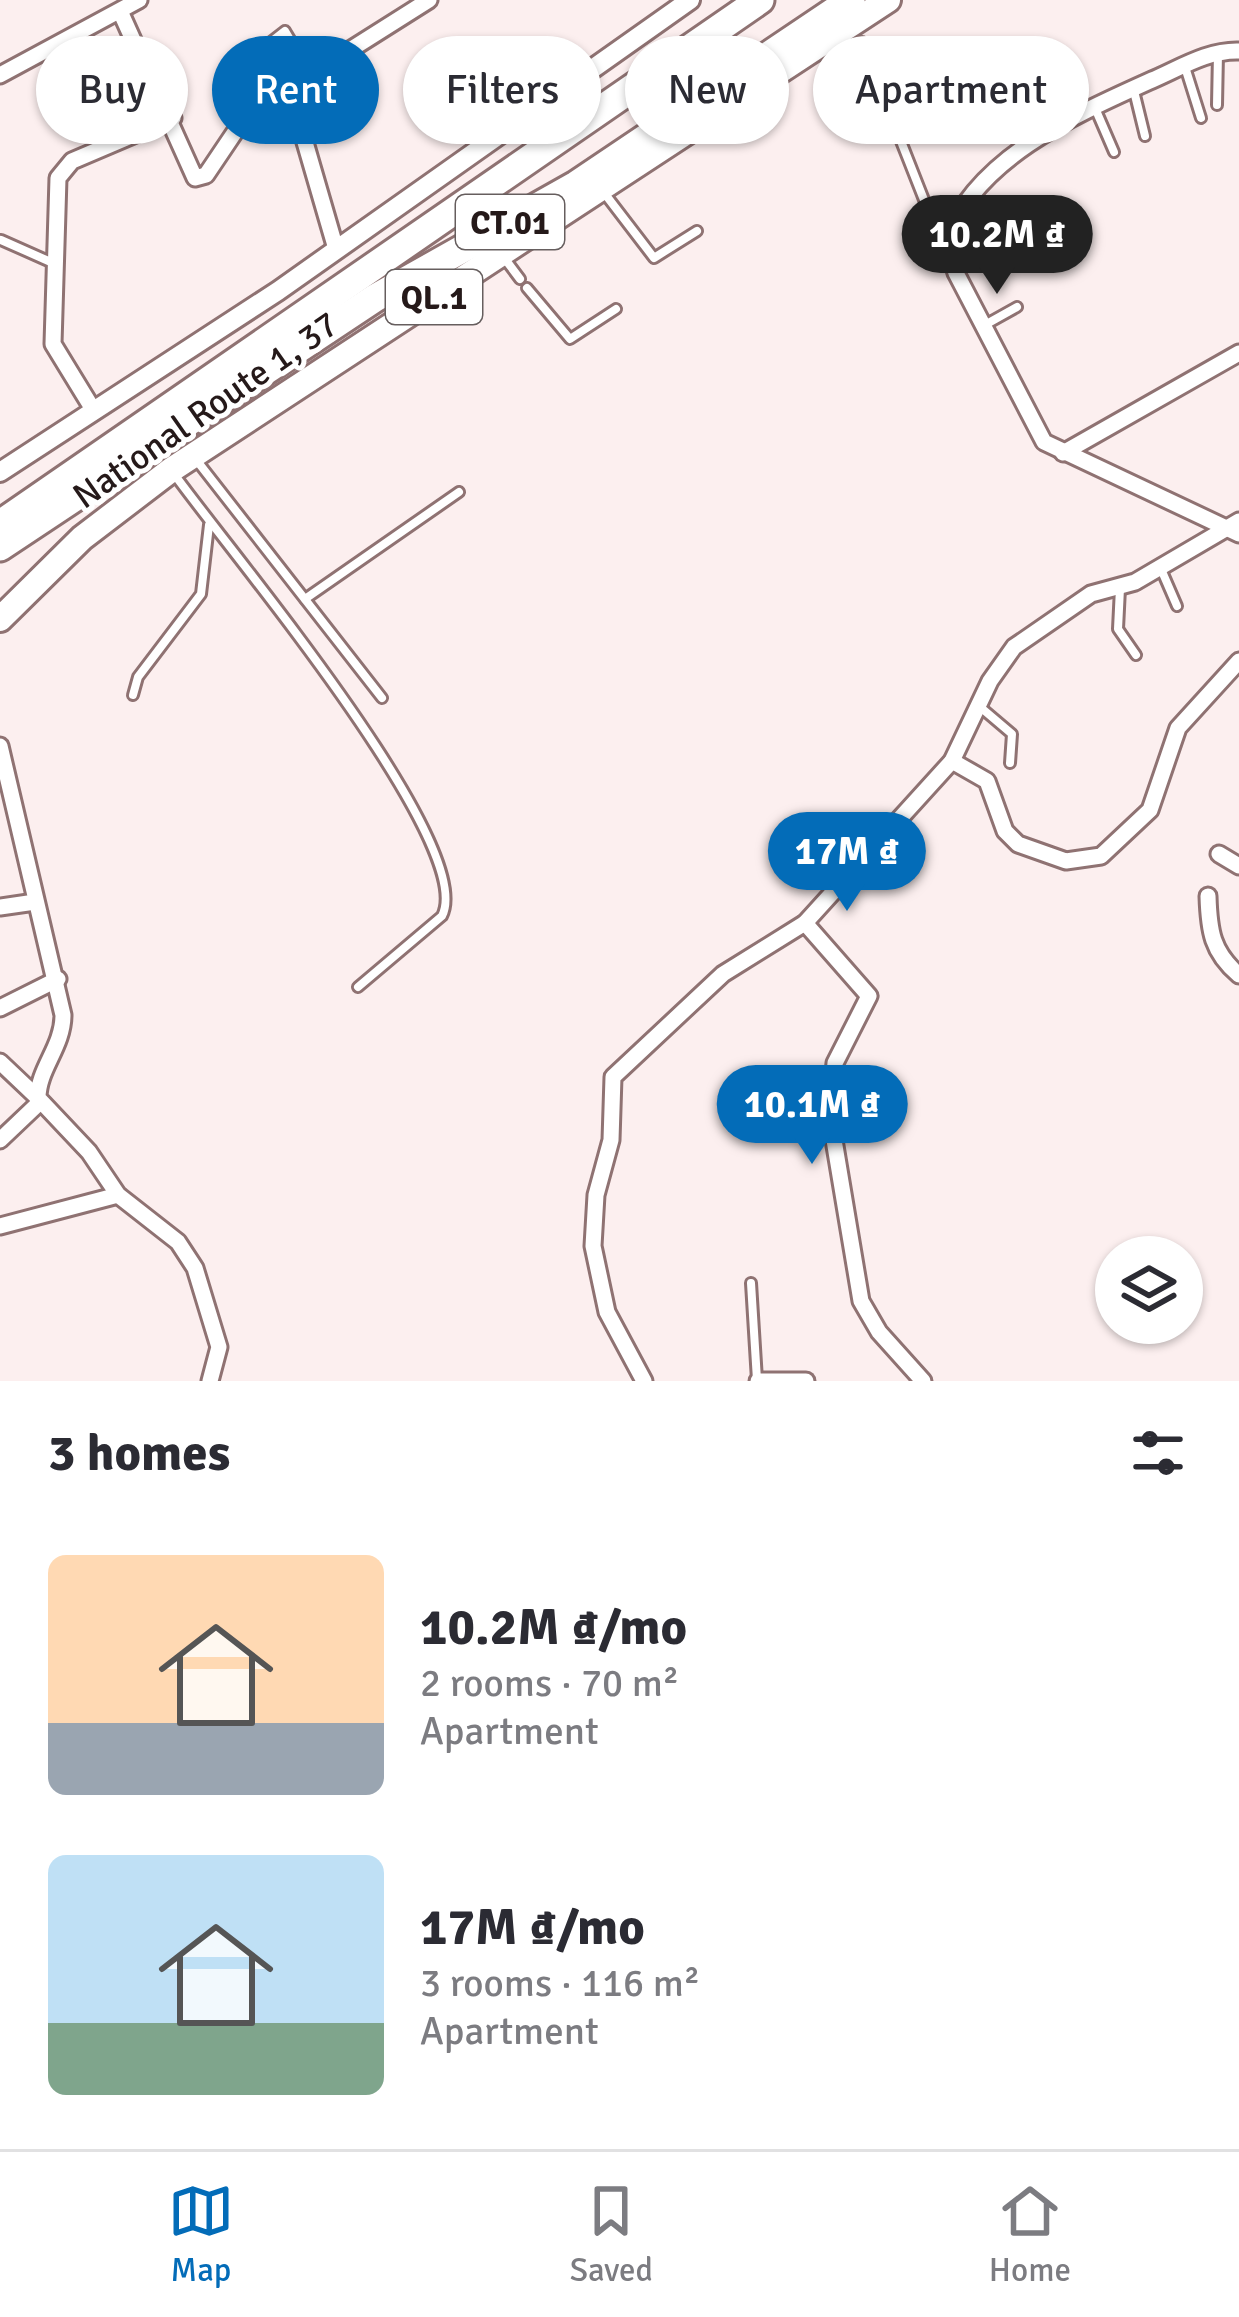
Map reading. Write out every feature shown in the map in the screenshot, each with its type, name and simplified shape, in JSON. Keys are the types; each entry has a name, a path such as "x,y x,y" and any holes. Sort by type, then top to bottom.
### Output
{"highway":[{"name":"CT.01","path":"0,524 760,0"},
{"name":"CT.01","path":"0,547 375,298 576,184 851,0"},
{"name":"National Route 1, 37","path":"0,619 82,538 182,463 888,0"}],"street":[{"path":"0,75 139,0"},
{"path":"0,472 336,249 690,0"},
{"path":"373,36 424,4"},
{"path":"120,11 132,36"},
{"path":"1236,527 1044,442 983,326 946,240 951,226 1015,152 1094,106 1218,52 1239,51"},
{"path":"94,411 53,344 54,193 63,168 116,144"},
{"path":"183,144 195,178 203,179 227,144"},
{"path":"306,144 336,249"},
{"path":"1064,453 1239,353"},
{"path":"644,1381 607,1312 593,1246 596,1196 611,1140 613,1078 723,974 805,923 952,761 1000,665 1036,628 1091,594 1161,568 1236,527"},
{"path":"952,761 992,788 1005,831 1018,844 1066,861 1101,856 1150,811 1178,728 1239,662"},
{"path":"0,746 34,902 58,979 63,1036 38,1086 39,1100 0,1140"},
{"path":"1219,854 1239,866"},
{"path":"1208,896 1215,947 1239,975"},
{"path":"0,907 34,902"},
{"path":"805,923 868,996 835,1063 830,1116 862,1301 879,1332 923,1381"},
{"path":"0,1008 58,979"},
{"path":"0,1062 89,1152 118,1196 178,1243 196,1268 219,1347 211,1381"},
{"path":"0,1226 118,1196"},
{"path":"757,1381 806,1381"}],"lane":[{"path":"1217,105 1218,52"},
{"path":"1184,66 1201,118"},
{"path":"1133,89 1145,136"},
{"path":"1094,106 1114,152"},
{"path":"902,144 928,210 946,240"},
{"path":"601,188 654,258 697,231"},
{"path":"1,240 55,263"},
{"path":"501,253 520,279"},
{"path":"526,288 570,339 616,309"},
{"path":"983,326 1017,307"},
{"path":"182,463 209,524 378,744 449,889 448,904 430,929 358,987"},
{"path":"182,463 305,599 382,698"},
{"path":"305,599 459,492"},
{"path":"133,695 138,677 201,594 209,524"},
{"path":"1161,568 1177,606"},
{"path":"1120,586 1118,629 1136,656"},
{"path":"978,705 1012,734 1010,764"},
{"path":"751,1283 757,1381"}]}
